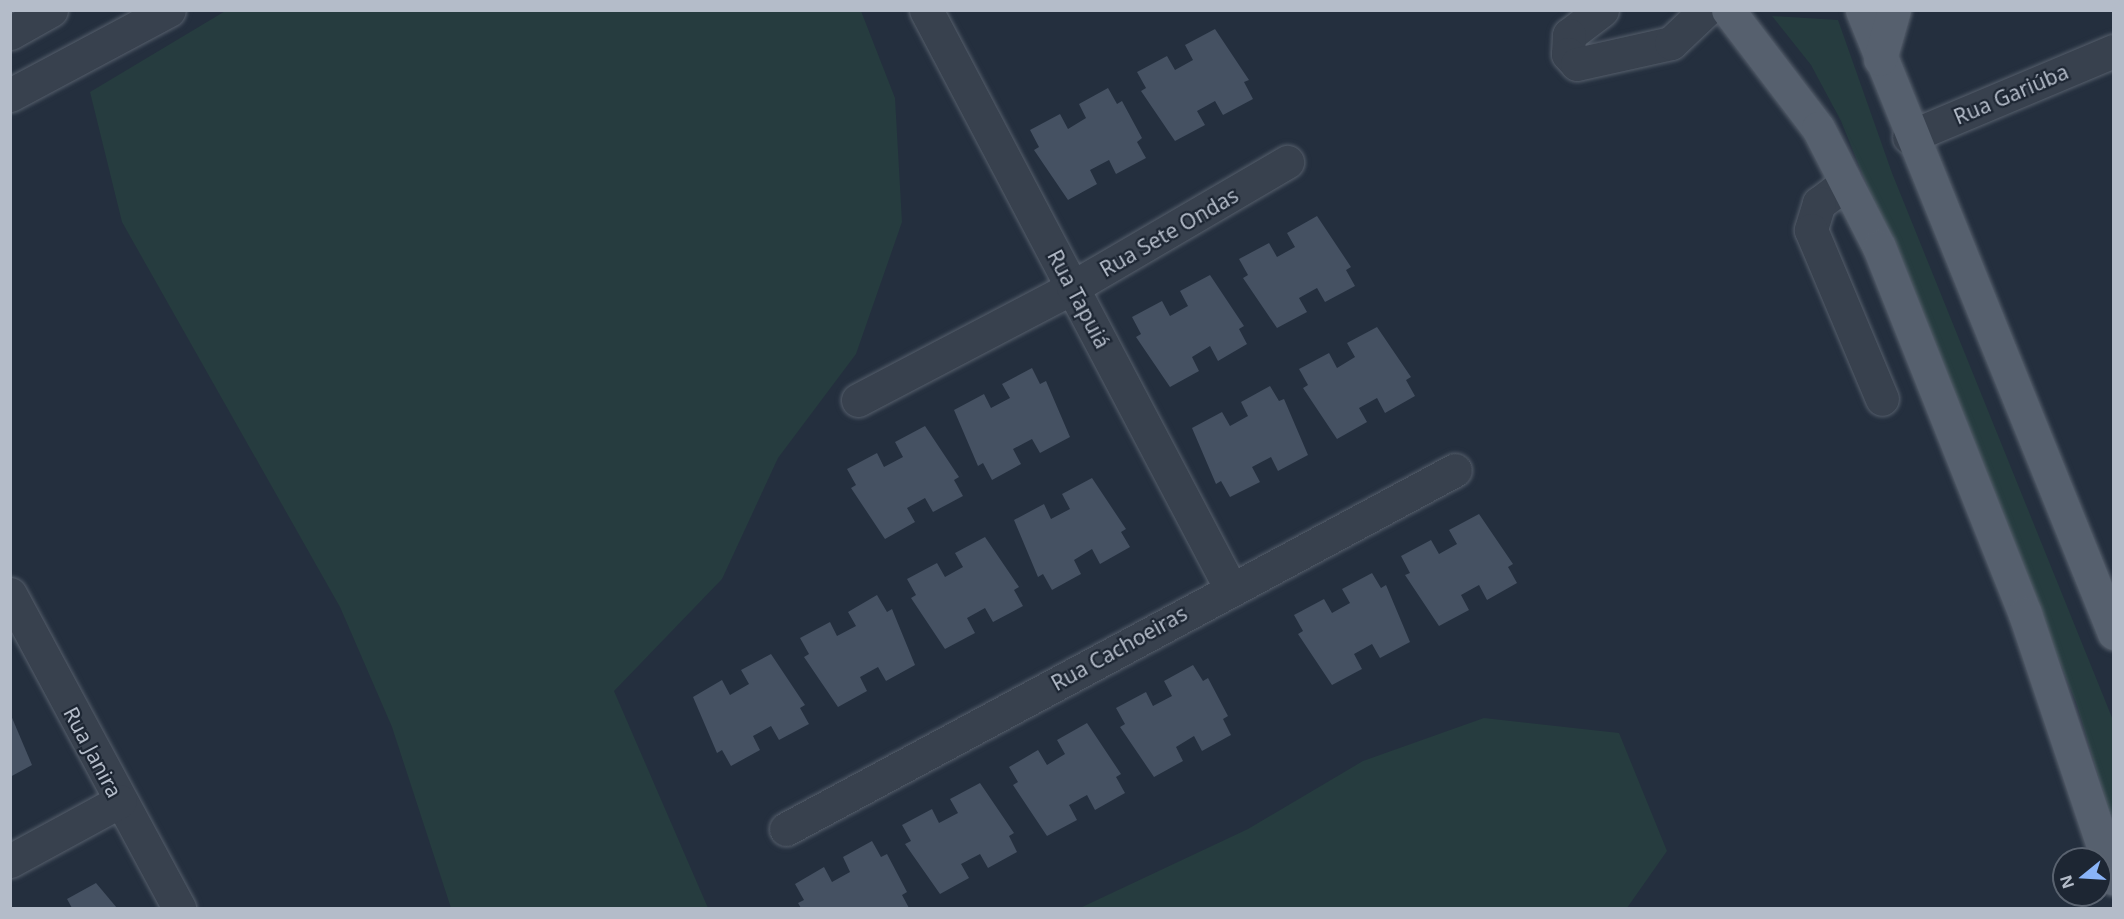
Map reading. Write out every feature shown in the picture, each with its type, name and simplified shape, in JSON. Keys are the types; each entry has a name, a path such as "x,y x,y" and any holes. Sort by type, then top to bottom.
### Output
{"main road":[{"path":"1728,10 1818,128 1882,256 2021,603 2114,878"},
{"path":"1862,10 1909,137 2114,633"},
{"path":"1880,59 1894,10"}],"street":[{"path":"10,33 51,10"},
{"path":"10,95 169,10"},
{"name":"Rua Tapuiá","path":"926,10 1230,587"},
{"path":"1602,10 1569,35 1568,54 1577,64 1671,43 1706,10"},
{"name":"Rua Gariúba","path":"1909,137 2114,51"},
{"name":"Rua Sete Ondas","path":"858,400 1073,287 1287,162"},
{"path":"1846,183 1819,203 1811,230 1882,399"},
{"name":"Rua Cachoeiras","path":"786,829 1230,587 1455,470"},
{"name":"Rua Janira","path":"10,594 179,909"},
{"path":"10,861 120,801"}],"green space":[{"path":"227,10 861,11 895,98 902,222 856,354 778,458 722,579 614,691 708,908 451,908 392,727 340,607 122,222 90,92"},
{"path":"1772,16 1838,20 1892,173 2113,720 2113,826 2077,705 1841,121 1811,65"},
{"path":"1484,718 1619,733 1667,851 1627,908 1080,908 1248,829 1363,761"}],"building":[{"path":"1215,29 1249,80 1244,82 1253,99 1223,115 1215,101 1197,111 1205,125 1175,141 1141,91 1146,88 1137,72 1167,56 1175,70 1193,60 1185,45"},
{"path":"1108,88 1117,104 1122,101 1142,138 1137,142 1146,158 1116,174 1109,160 1090,170 1097,184 1068,200 1034,150 1039,147 1030,130 1060,114 1068,129 1086,118 1079,104"},
{"path":"1317,216 1351,267 1346,270 1355,286 1325,302 1317,288 1299,298 1307,312 1277,328 1243,278 1248,275 1239,259 1269,243 1277,257 1295,247 1287,233"},
{"path":"1210,275 1244,326 1239,329 1247,344 1218,361 1210,346 1192,357 1199,371 1170,387 1136,337 1141,334 1132,317 1162,301 1170,316 1188,306 1180,291"},
{"path":"1377,327 1411,377 1406,380 1415,396 1385,413 1377,398 1359,408 1367,422 1337,439 1303,388 1308,385 1299,369 1329,353 1337,368 1355,357 1347,343"},
{"path":"1032,368 1040,384 1046,381 1070,437 1040,453 1032,439 1013,449 1021,464 992,480 983,463 978,466 954,410 984,394 991,408 1010,398 1002,384"},
{"path":"1270,386 1279,401 1284,399 1308,455 1278,471 1271,457 1252,467 1260,482 1230,497 1221,481 1216,484 1192,428 1222,412 1230,426 1248,416 1241,402"},
{"path":"925,426 959,477 954,480 963,496 933,512 925,498 907,508 915,522 885,539 851,488 856,485 847,469 877,453 884,467 903,457 895,442"},
{"path":"1092,478 1126,529 1121,532 1130,547 1100,564 1092,549 1074,560 1081,574 1052,590 1043,574 1038,577 1014,520 1044,504 1051,519 1070,509 1062,494"},
{"path":"1479,514 1513,564 1508,567 1517,583 1487,600 1479,585 1461,595 1469,610 1439,626 1405,575 1410,573 1401,556 1431,540 1439,554 1457,544 1449,530"},
{"path":"985,537 1019,587 1014,590 1023,606 993,622 985,608 967,618 975,633 945,649 911,598 916,595 907,579 937,563 945,577 963,567 955,553"},
{"path":"1372,573 1381,588 1386,585 1410,642 1380,658 1372,644 1354,654 1362,669 1332,685 1298,634 1303,631 1294,615 1324,599 1332,613 1350,603 1342,589"},
{"path":"877,595 887,612 892,609 915,665 886,681 878,667 860,677 867,691 838,707 804,657 809,654 800,638 830,622 837,636 856,626 848,612"},
{"path":"771,654 805,705 800,708 809,724 779,740 771,726 753,736 760,750 731,766 722,750 717,753 693,697 722,680 730,695 749,684 741,670"},
{"path":"1193,665 1203,681 1208,678 1228,716 1223,719 1231,735 1202,751 1194,736 1176,747 1183,761 1154,777 1120,727 1125,724 1116,708 1146,692 1153,706 1172,696 1164,681"},
{"path":"10,713 32,765 10,777"},
{"path":"1087,723 1121,774 1116,777 1125,793 1095,810 1087,795 1069,805 1077,820 1047,836 1013,785 1018,782 1009,767 1038,750 1047,765 1065,754 1057,740"},
{"path":"980,783 1014,833 1009,836 1017,852 988,868 980,854 961,864 969,878 940,894 905,844 911,841 902,825 932,809 939,823 958,813 950,799"},
{"path":"872,841 881,857 887,854 907,892 902,895 909,908 801,908 798,903 804,900 795,884 824,867 832,882 850,872 843,857"},
{"path":"96,883 117,908 72,908 67,899"}]}
